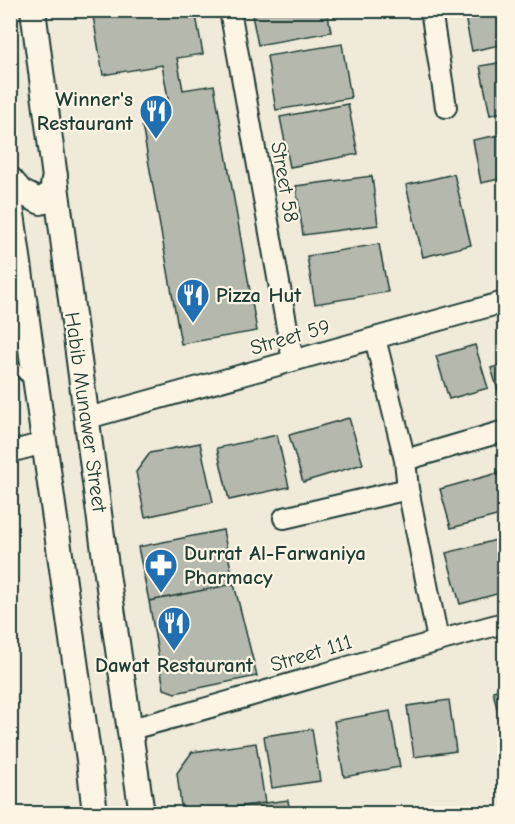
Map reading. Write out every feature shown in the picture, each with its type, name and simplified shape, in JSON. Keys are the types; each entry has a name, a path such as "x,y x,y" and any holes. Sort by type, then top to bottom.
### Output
{"street":[{"name":"Habib Munawer Street","path":"33,10 107,574 142,813"},
{"name":"Street 58","path":"230,10 293,361"},
{"path":"430,10 446,107"},
{"path":"10,179 21,192 41,202 52,192 55,175"},
{"path":"10,200 38,387 95,813"},
{"name":"Street 59","path":"88,418 504,303"},
{"path":"375,338 405,460 408,489 438,640"},
{"path":"405,460 504,431"},
{"path":"10,452 44,443"},
{"path":"284,518 408,489"},
{"name":"Street 111","path":"131,729 226,704 438,640 504,623"}],"lane":[{"path":"10,280 18,255"},
{"path":"10,363 38,387"}],"building":[{"path":"92,10 195,10 203,54 177,58 183,90 214,85 257,331 181,344 140,114 170,109 162,65 103,75"},
{"path":"251,10 327,10 331,32 258,45"},
{"path":"504,10 504,44 472,51 464,12"},
{"path":"342,44 351,98 276,110 267,56"},
{"path":"504,62 504,112 490,115 480,66"},
{"path":"348,104 358,154 290,167 280,117"},
{"path":"504,134 504,178 481,183 473,140"},
{"path":"454,174 471,245 423,257 406,185"},
{"path":"372,176 378,225 303,235 296,186"},
{"path":"379,244 388,292 315,304 307,256"},
{"path":"475,345 488,388 449,399 436,356"},
{"path":"504,364 504,409 491,368"},
{"path":"349,418 363,464 303,482 289,435"},
{"path":"277,435 289,487 229,500 217,448"},
{"path":"200,443 213,502 145,517 136,472 150,453"},
{"path":"498,473 504,498 504,514 451,528 440,489"},
{"path":"223,530 234,584 149,601 138,547"},
{"path":"504,538 504,592 460,604 446,553"},
{"path":"234,584 257,676 175,693 164,689 149,601"},
{"path":"504,688 504,722 500,723 493,691"},
{"path":"449,700 456,751 414,757 407,706"},
{"path":"390,711 400,767 344,777 334,721"},
{"path":"312,729 320,781 272,788 264,736"},
{"path":"256,743 265,803 182,814 177,773 192,752"},
{"path":"288,800 290,814 186,814 265,803"}],"place":[{"name":"Winner's Restaurant","path":"156,140"},
{"name":"Pizza Hut","path":"193,324"},
{"name":"Durrat Al-Farwaniya Pharmacy","path":"161,594"},
{"name":"Dawat Restaurant","path":"174,652"}]}
